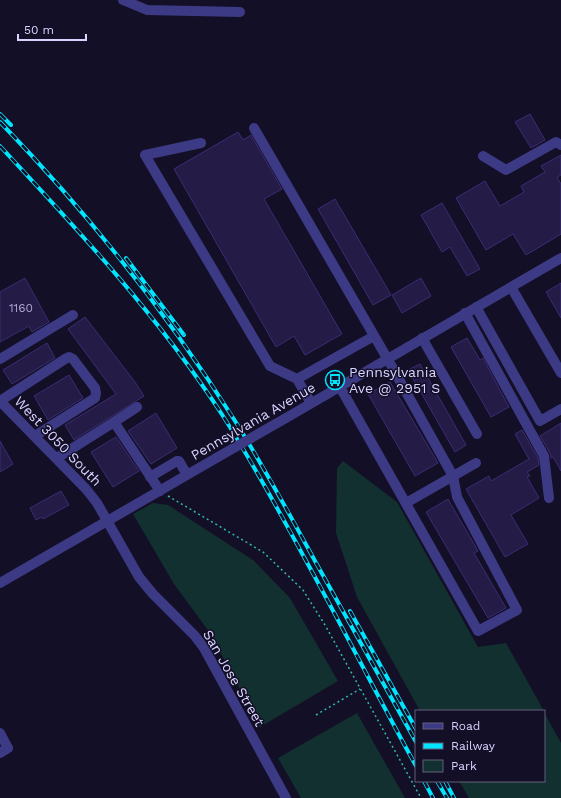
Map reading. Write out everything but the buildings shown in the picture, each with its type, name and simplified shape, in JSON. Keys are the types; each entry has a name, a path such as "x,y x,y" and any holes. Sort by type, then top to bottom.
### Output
{"street":[{"path":"123,0 147,10 240,12"},
{"path":"254,128 387,358 453,476 457,497 517,610 478,631 340,386"},
{"path":"483,156 506,170 556,142 561,145"},
{"path":"201,143 145,155 270,366 297,379 311,403"},
{"name":"Pennsylvania Avenue","path":"0,583 561,258"},
{"path":"510,287 561,373"},
{"path":"476,307 540,421 561,409"},
{"path":"465,313 544,456 549,498"},
{"path":"0,359 73,315"},
{"path":"297,379 374,336"},
{"path":"422,338 477,434"},
{"path":"0,401 65,359 69,357 73,359 95,388 95,398 35,436"},
{"name":"West 3050 South","path":"0,401 86,489 97,503 107,521"},
{"path":"57,458 137,407"},
{"path":"114,422 160,491"},
{"path":"150,477 177,461 179,461 187,475"},
{"path":"406,503 476,463"},
{"name":"San Jose Street","path":"107,521 139,578 195,636 204,648 286,798"},
{"path":"0,733 8,748 0,753"}],"path":[{"path":"160,491 263,552 303,590 325,625 421,798"},
{"path":"316,715 360,689"}],"green space":[{"path":"343,461 397,502 478,647 506,643 543,710 419,710 357,597 336,533 337,468"},
{"path":"153,503 168,505 253,560 290,598 338,681 260,727 210,633 174,584 133,514"},
{"path":"357,713 405,798 301,798 278,758"},
{"path":"545,714 561,743 561,798 469,798 460,782 545,782"}],"railway":[{"path":"0,114 11,125"},
{"path":"0,122 65,193 126,267 156,305 211,384 267,475 415,740"},
{"path":"0,146 118,276 172,344 223,416 255,468 415,764"},
{"path":"126,258 184,335"},
{"path":"350,611 415,727"},
{"path":"425,782 433,798"},
{"path":"438,782 447,798"},
{"path":"446,782 454,798"}],"place":[{"name":"Pennsylvania Ave @ 2951 S","path":"335,380"}]}
